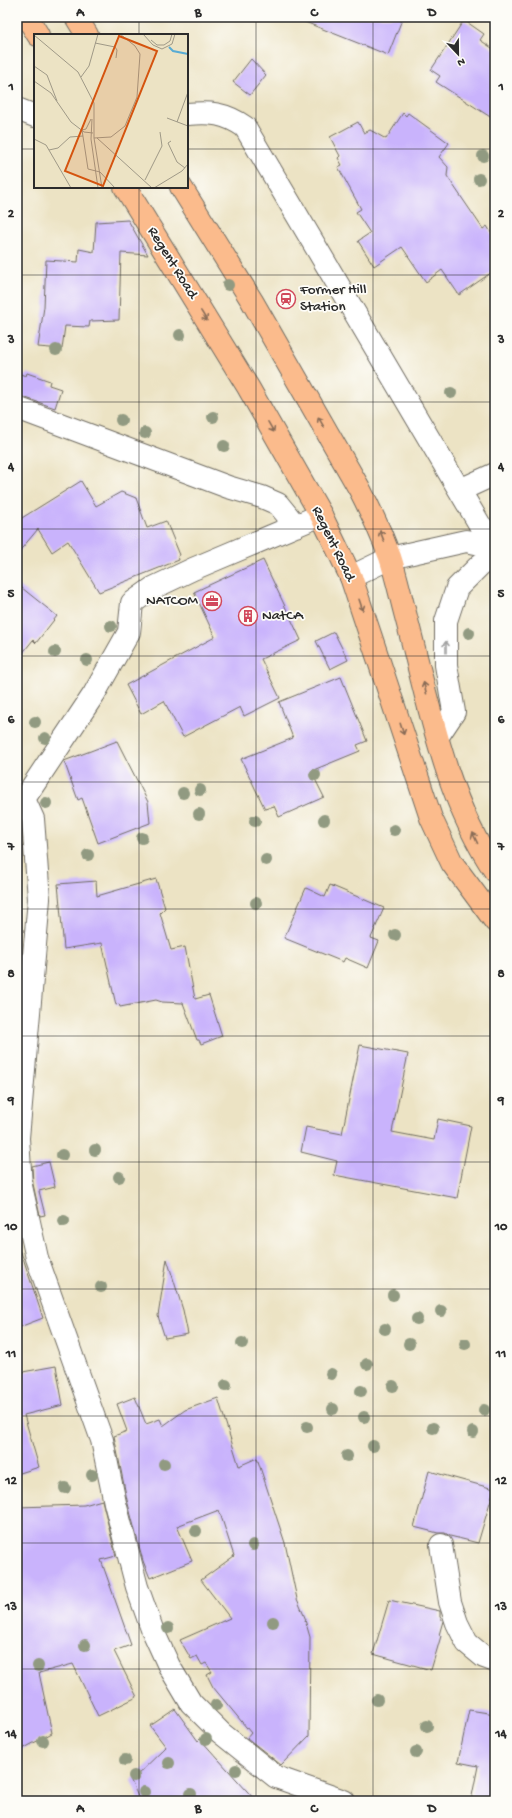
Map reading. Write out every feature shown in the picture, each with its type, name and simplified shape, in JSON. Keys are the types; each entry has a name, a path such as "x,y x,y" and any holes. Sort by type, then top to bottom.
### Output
{"main road":[{"path":"27,17 37,34"},
{"path":"76,17 86,34"},
{"name":"Regent Road","path":"126,188 248,387 321,515 351,577 431,818 452,863 495,921"},
{"path":"182,188 252,301 359,488 375,519 390,558 456,797 479,847 495,871"}],"street":[{"path":"17,108 34,116"},
{"path":"188,114 205,112 231,117 245,127 480,525 495,540"},
{"path":"17,408 228,487 262,497 278,504 296,526"},
{"path":"460,490 495,474"},
{"path":"321,515 193,569 153,588 132,603 129,632 94,694 24,799 33,820 39,899 18,1138 21,1186 38,1258 102,1440 115,1503 137,1587 152,1629 168,1666 191,1703 220,1733 276,1777 344,1801"},
{"path":"351,577 390,558 466,541 495,547"},
{"path":"438,736 454,712 446,666 446,621 457,588 480,565 495,555"},
{"path":"441,1545 450,1602 457,1623 467,1643 484,1657 495,1661"}],"building":[{"path":"295,17 403,17 388,55"},
{"path":"464,20 484,34 480,40 495,50 495,120 436,82 440,76 431,70"},
{"path":"251,59 266,75 250,95 233,82"},
{"path":"403,113 406,116 408,113 449,143 439,157 448,167 447,176 483,229 487,226 495,239 495,270 459,295 442,270 426,282 402,247 374,266 358,241 370,233 356,212 361,209 338,167 342,165 338,158 340,156 330,137 358,122 364,133 370,130 386,139"},
{"path":"128,220 148,255 121,253 119,320 90,321 89,327 65,326 62,349 38,347 44,307 46,260 78,262 79,249 94,252 96,222"},
{"path":"17,373 26,376 27,373 50,381 49,385 61,389 55,408 17,395"},
{"path":"81,481 96,506 121,492 136,498 147,528 166,521 180,555 178,556 179,560 99,592 68,541 52,552 38,529 17,554 17,521"},
{"path":"263,560 301,640 261,659 280,698 244,716 240,707 183,737 164,701 141,714 126,685 215,637 194,592"},
{"path":"17,584 57,616 36,643 33,640 17,660"},
{"path":"334,632 348,660 330,669 316,641"},
{"path":"341,677 367,741 357,745 360,751 311,771 324,797 279,817 274,806 265,809 241,759 293,738 279,702"},
{"path":"117,741 148,802 150,823 98,843 82,798 78,800 64,761"},
{"path":"156,879 165,908 160,913 171,950 185,947 195,999 209,995 222,1036 201,1044 199,1040 197,1040 183,1003 162,1002 156,1000 120,1007 119,1004 116,1005 102,943 64,949 58,884 96,881 97,896"},
{"path":"330,885 384,908 371,938 379,941 368,968 345,958 343,962 284,938 306,888 325,897"},
{"path":"360,1045 408,1054 392,1132 434,1140 438,1119 471,1126 457,1198 334,1175 337,1161 301,1152 306,1127 342,1134"},
{"path":"49,1162 55,1187 39,1191 45,1215 40,1216 33,1184 32,1166"},
{"path":"21,1252 43,1318 17,1328 17,1253"},
{"path":"167,1259 183,1310 188,1334 165,1338 158,1316"},
{"path":"56,1366 63,1405 24,1415 39,1467 17,1474 17,1373"},
{"path":"135,1397 146,1424 160,1419 163,1426 185,1410 218,1398 239,1466 257,1458 285,1543 297,1599 306,1620 310,1637 309,1736 281,1765 247,1738 251,1733 213,1687 207,1675 212,1672 206,1663 202,1665 197,1656 191,1659 180,1640 230,1618 201,1580 234,1556 219,1510 177,1526 192,1561 150,1578 143,1561 127,1500 114,1436 127,1431 117,1404"},
{"path":"429,1471 494,1489 478,1543 450,1536 445,1533 438,1533 414,1527"},
{"path":"102,1500 116,1556 101,1560 131,1645 114,1651 137,1697 98,1716 73,1664 39,1673 52,1733 17,1752 17,1507 84,1505"},
{"path":"389,1600 440,1611 440,1617 443,1621 439,1635 441,1636 431,1670 373,1654"},
{"path":"175,1709 198,1741 200,1739 256,1801 140,1801 131,1781 166,1747 150,1726"},
{"path":"469,1710 495,1714 495,1801 471,1801 478,1766 458,1762"}],"place":[{"name":"Former Hill Station","path":"286,299"},
{"name":"NATCOM","path":"212,601"},
{"name":"NatCA","path":"248,616"}]}
